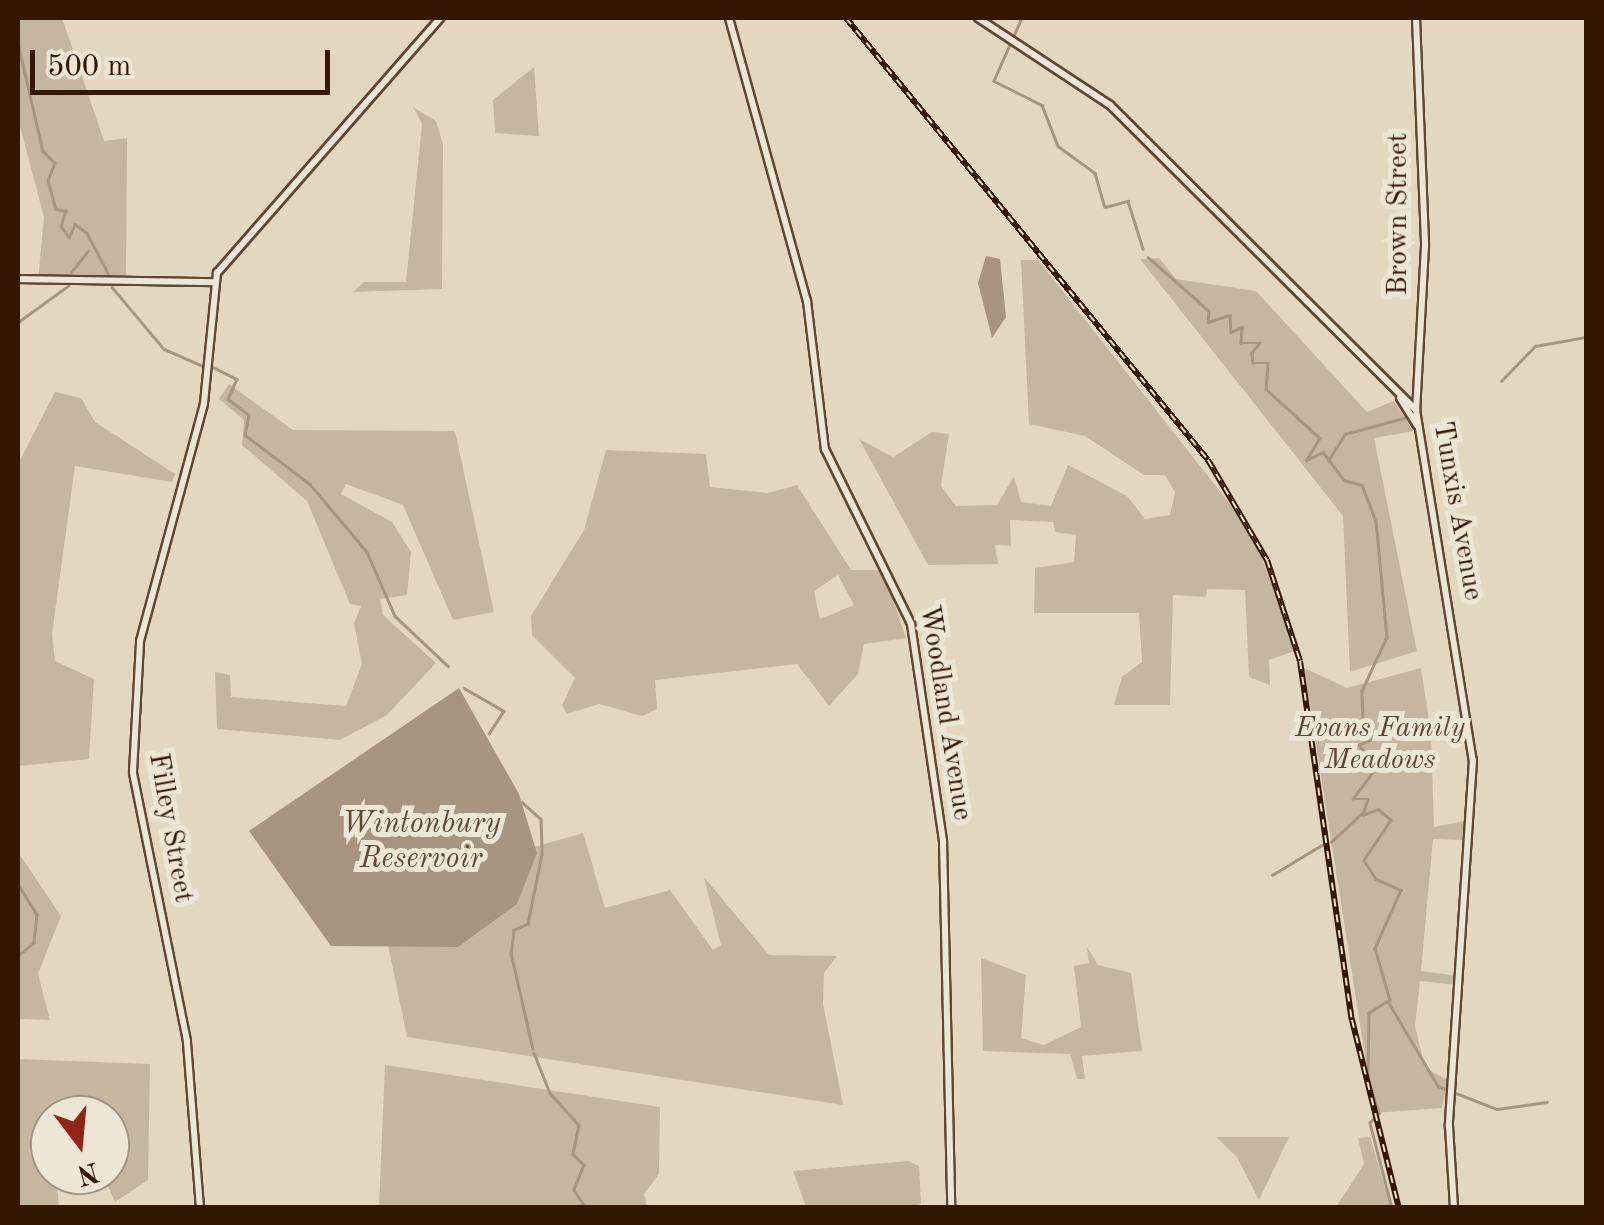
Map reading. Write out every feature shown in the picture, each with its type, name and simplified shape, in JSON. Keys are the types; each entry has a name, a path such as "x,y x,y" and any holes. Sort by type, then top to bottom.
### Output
{"street":[{"path":"18,279 214,282 440,18"},
{"name":"Woodland Avenue","path":"729,18 808,301 824,449 911,624 943,842 950,1208"},
{"name":"Tunxis Avenue","path":"978,18 1110,106 1416,410 1472,749 1468,936 1452,1089 1454,1208"},
{"name":"Brown Street","path":"1416,18 1425,246 1416,410"},
{"name":"Filley Street","path":"200,1208 187,1040 132,731 157,557 209,366 214,282"},
{"path":"1388,379 1418,426"}],"green space":[{"path":"18,18 62,18 104,141 127,138 126,284 38,281 44,217 18,119"},
{"path":"534,67 539,136 495,133 493,100"},
{"path":"413,107 436,121 443,145 442,289 353,292 364,282 406,282 422,124"},
{"path":"1159,258 1176,279 1256,291 1367,412 1394,401 1414,431 1374,438 1417,651 1350,672 1343,516 1140,259"},
{"path":"1021,260 1038,260 1252,532 1297,650 1269,660 1270,685 1249,677 1245,590 1207,589 1206,597 1173,595 1170,705 1114,705 1122,677 1142,662 1139,613 1034,613 1035,568 1074,562 1076,535 1055,532 1053,522 1010,520 1011,546 995,545 998,564 928,565 859,439 893,457 932,432 949,434 941,486 956,506 997,505 1014,476 1021,502 1051,506 1068,465 1127,496 1145,519 1170,515 1175,492 1165,475 1144,475 1085,436 1029,424"},
{"path":"229,384 293,430 455,431 494,612 453,620 403,505 346,484 341,494 392,522 411,552 407,595 380,599 383,615 436,663 387,715 340,740 217,729 215,672 230,675 231,697 346,706 362,664 354,624 361,606 350,604 307,501 242,445 244,420 219,399"},
{"path":"55,392 81,398 95,422 175,474 172,482 75,466 52,634 55,661 94,679 89,759 18,766 18,464"},
{"path":"606,450 706,454 710,487 768,493 797,485 851,570 883,570 906,638 864,644 858,674 829,706 797,664 655,680 657,709 642,716 599,704 567,714 562,705 575,678 532,635 531,616 584,530","holes":["838,575 854,605 820,619 814,591"]},
{"name":"Evans Family Meadows","path":"1304,668 1347,688 1421,668 1430,727 1463,720 1465,735 1431,737 1434,827 1465,821 1465,840 1433,839 1421,971 1458,976 1457,985 1420,981 1415,1026 1425,1068 1448,1080 1442,1108 1374,1113"},
{"path":"583,833 605,908 670,890 713,950 721,945 704,877 769,955 837,956 824,973 823,1004 843,1105 407,1037 377,892"},
{"path":"18,852 61,916 38,974 50,1020 18,1019"},
{"path":"1087,947 1098,965 1131,973 1142,1051 1082,1056 1085,1079 1077,1079 1070,1054 983,1051 981,958 1026,975 1021,1038 1044,1045 1081,1027 1074,966 1089,963"},
{"path":"18,1059 150,1064 148,1180 130,1192 130,1095 30,1095 30,1195 58,1195 59,1207 18,1207"},
{"path":"385,1065 660,1107 659,1174 644,1194 647,1207 379,1207"},
{"path":"1216,1137 1289,1137 1259,1200 1237,1157"},
{"path":"1370,1137 1391,1207 1336,1207 1364,1164 1358,1138"},
{"path":"909,1161 919,1166 921,1204 908,1207 806,1207 793,1171"}],"water":[{"path":"986,256 1000,259 1006,317 992,338 978,283"},
{"name":"Wintonbury Reservoir","path":"459,688 519,794 537,853 517,904 458,947 331,946 249,831"}],"waterway":[{"path":"1022,18 994,81 1042,105 1058,146 1095,173 1105,207 1128,201 1143,249"},
{"path":"18,43 43,151 55,163 48,180 56,209 66,211 61,226 69,237 75,224 87,233 108,273"},
{"path":"71,272 88,251"},
{"path":"1148,257 1209,311 1208,322 1230,315 1231,332 1242,327 1241,343 1260,343 1252,353 1253,363 1268,363 1266,389 1320,438 1307,460 1323,452 1344,480 1362,485 1376,521 1387,637 1362,691 1363,728 1375,738 1359,745 1378,766 1353,799 1368,799 1363,815 1378,809 1391,820 1364,860 1376,879 1401,890 1375,948 1390,1000 1369,1013 1368,1079 1379,1113 1370,1123 1392,1208"},
{"path":"18,322 68,286"},
{"path":"112,287 164,349 203,366"},
{"path":"1501,381 1535,346 1586,337"},
{"path":"211,366 237,379 228,399 249,415 245,435 310,484 367,552 395,616 448,666"},
{"path":"1328,461 1345,434 1407,417"},
{"path":"464,688 504,711 489,734"},
{"path":"522,802 541,819 542,854 528,924 514,930 511,953 533,1049"},
{"path":"1331,842 1363,812"},
{"path":"1272,875 1322,845"},
{"path":"18,884 37,914 34,943 18,956"},
{"path":"1389,1003 1438,1086 1497,1109 1547,1102"},
{"path":"534,1053 550,1093 579,1125 573,1154 584,1165 574,1190 586,1208"}],"railway":[{"path":"846,18 1208,460 1267,560 1300,661 1352,1020 1399,1208"}]}
